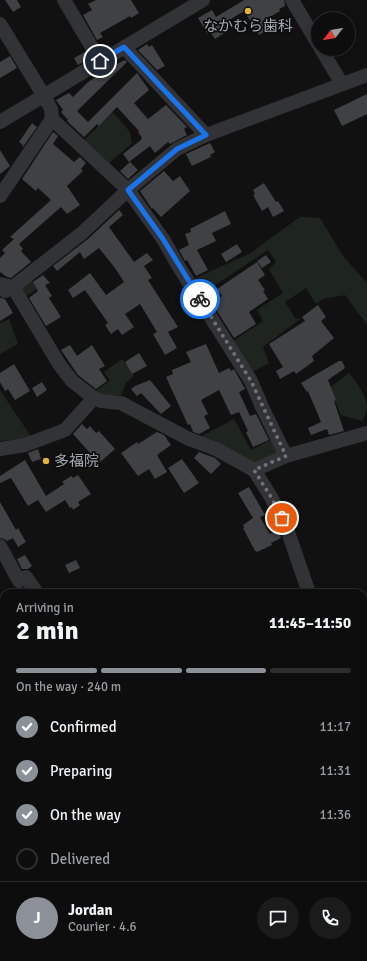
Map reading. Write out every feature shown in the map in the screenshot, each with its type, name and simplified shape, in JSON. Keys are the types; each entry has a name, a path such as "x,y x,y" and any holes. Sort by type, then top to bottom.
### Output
{"street":[{"path":"64,0 100,61"},
{"path":"0,122 203,0"},
{"path":"292,0 311,32"},
{"path":"0,24 44,96 51,109 52,119 0,196"},
{"path":"124,47 206,135"},
{"path":"325,56 342,84"},
{"path":"308,589 287,529 271,497 254,470 216,450 189,439 121,403 94,398 72,381 63,370 39,332 4,288 82,233 128,190 177,149 206,135 367,75"},
{"path":"52,119 128,190 163,239 251,381 286,456"},
{"path":"0,448 25,445 65,430 94,398"},
{"path":"254,470 286,456 367,434"},
{"path":"0,546 19,581 26,577 34,589"}],"shaded area":[{"path":"113,112 130,132 132,143 109,163 84,140"},
{"path":"300,217 320,218 343,256 367,283 367,325 345,295 323,299 316,304 306,288 285,302 295,318 300,319 263,347 269,363 250,373 230,343 263,321 257,310 283,293 269,269 276,262 268,250 200,295 191,280 249,254"},
{"path":"31,279 37,289 25,297 21,286"},
{"path":"9,319 18,344 0,354 0,323"},
{"path":"122,359 134,376 126,383 121,395 100,395 94,392 110,381 104,372"},
{"path":"349,373 358,385 367,404 366,414 362,421 341,415 329,388"},
{"path":"0,390 32,438 0,441"},
{"path":"234,419 251,450 271,440 279,454 251,466 198,438"}],"building":[{"path":"5,0 17,0 21,7 13,12"},
{"path":"96,0 131,0 139,13 131,18 130,16 100,33 103,37 97,40 83,15 92,10 88,4"},
{"path":"244,0 284,0 285,6 279,9 280,11 268,18 273,27 259,35 244,11 223,24 227,31 215,39 210,32 207,33 198,18 212,10 216,17"},
{"path":"147,44 149,47 152,45 165,66 157,70 138,50"},
{"path":"85,52 89,59 78,65 74,58"},
{"path":"10,56 17,68 0,78 0,62"},
{"path":"125,60 127,62 77,111 88,122 137,73 149,90 134,103 148,119 166,105 187,127 184,129 187,135 170,144 168,142 155,153 150,146 129,162 123,154 142,138 138,132 139,131 117,107 99,126 97,124 84,137 67,121 68,120 61,112 63,110 56,100 69,93 73,97 87,83 107,69"},
{"path":"367,94 367,114 342,126 334,110"},
{"path":"32,123 37,127 23,147 23,145 19,142"},
{"path":"53,132 58,136 53,144 74,162 80,157 86,163 81,169 83,171 67,186 80,205 67,214 61,207 19,244 23,249 21,251 31,262 11,278 7,277 0,272 0,258 5,253 2,250 14,239 10,237 51,200 38,188 36,191 22,179"},
{"path":"210,143 215,152 210,155 211,157 192,166 186,154"},
{"path":"0,150 10,166 0,174"},
{"path":"130,162 138,170 128,179 120,171"},
{"path":"164,171 173,181 180,176 190,191 161,217 153,208 152,209 140,191"},
{"path":"264,183 276,202 278,201 284,211 273,217 268,207 262,211 253,195 255,194 253,190"},
{"path":"119,210 123,215 109,227 134,262 147,253 153,260 144,266 152,278 148,280 178,327 168,332 177,348 165,355 153,334 157,332 140,304 125,314 134,327 122,335 118,329 111,334 105,325 108,323 85,290 73,298 68,290 90,273 106,295 124,282 99,248 84,259 80,252 57,271 53,266 88,239"},
{"path":"225,211 231,224 212,233 216,241 197,250 208,270 196,276 187,260 185,261 179,250 189,245 185,234 191,232 190,229"},
{"path":"237,244 242,252 226,262 221,254"},
{"path":"266,255 271,262 262,268 257,261"},
{"path":"257,262 265,275 258,280 265,290 263,291 268,299 249,312 256,324 234,338 212,303 222,296 217,289"},
{"path":"43,275 50,283 45,285 52,296 49,298 61,317 46,326 29,298 38,291 33,282"},
{"path":"0,298 5,299 13,313 0,321"},
{"path":"318,305 326,317 321,321 334,338 312,356 314,361 296,374 294,371 280,379 276,371 283,367 269,344 305,321 302,317"},
{"path":"206,344 219,373 229,368 231,371 234,369 245,389 239,392 250,416 256,414 269,440 253,447 246,432 248,431 239,412 231,415 219,390 201,400 208,414 204,416 210,428 199,434 193,432 190,424 188,425 166,377 173,374 172,370 191,362 186,352"},
{"path":"70,345 77,356 92,345 105,366 99,369 107,381 96,389 78,375 61,350"},
{"path":"139,353 147,366 132,374 125,362"},
{"path":"339,361 342,361 345,368 328,380 336,400 334,401 344,431 329,435 327,429 311,435 308,428 321,422 308,391 307,392 301,383"},
{"path":"14,364 30,391 15,400 8,389 5,391 0,382 0,373"},
{"path":"150,380 171,406 161,414 141,393 137,396 131,389"},
{"path":"42,382 47,390 37,397 32,388"},
{"path":"82,424 87,429 90,426 96,433 99,431 115,449 99,463 73,434"},
{"path":"157,432 164,435 171,445 157,455 167,472 155,479 149,469 138,476 121,453 137,442 138,444"},
{"path":"38,449 41,459 32,462 28,453"},
{"path":"199,452 215,458 221,464 211,474 194,458"},
{"path":"182,459 199,483 184,493 168,468"},
{"path":"25,460 46,496 64,484 62,482 71,476 73,478 78,475 91,494 78,502 80,505 73,510 65,500 46,512 38,500 28,506 11,478 0,483 0,476"},
{"path":"249,487 265,515 260,517 270,534 278,530 281,538 271,543 272,545 257,552 255,551 243,528 243,525 253,518 238,493"},
{"path":"0,502 16,530 18,528 26,542 18,547 13,538 7,541 0,538"},
{"path":"25,555 32,566 28,569 22,569 17,559"},
{"path":"76,560 80,568 69,573 65,565"}],"way so far":[{"path":"200,299 251,381 286,456 254,470 282,518"}],"place":[{"name":"なかむら歯科","path":"248,11"},
{"name":"多福院","path":"46,461"}],"route":[{"path":"100,61 124,47 206,135 177,149 128,190 163,239 200,299"}]}
